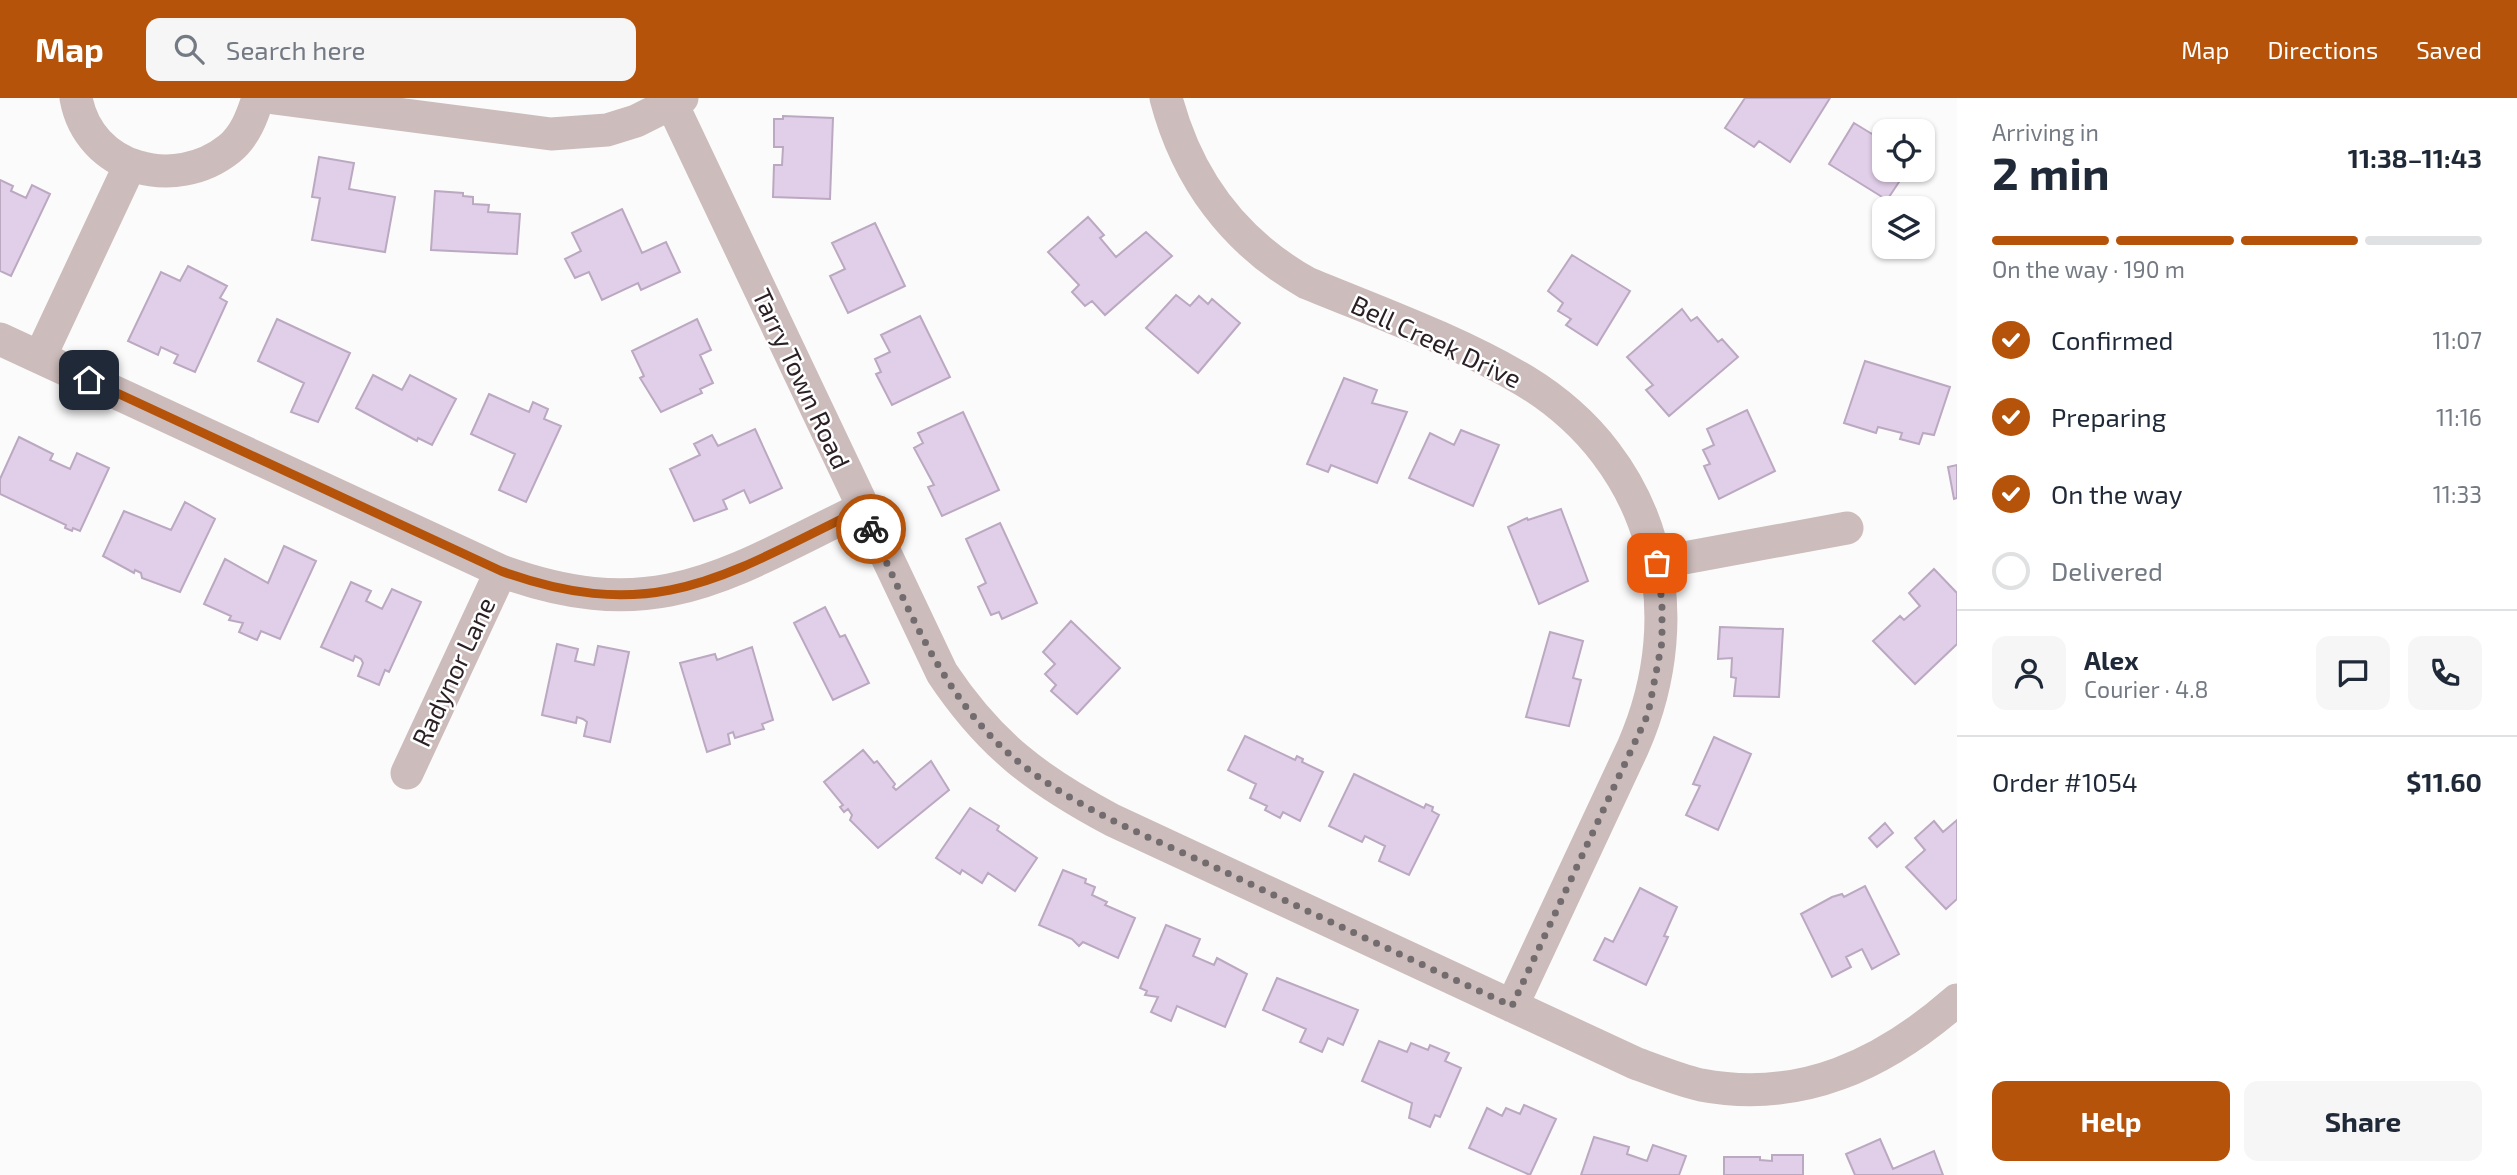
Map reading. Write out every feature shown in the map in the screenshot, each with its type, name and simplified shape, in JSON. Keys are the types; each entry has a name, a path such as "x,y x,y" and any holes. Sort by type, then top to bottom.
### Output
{"street":[{"path":"76,98 78,111 92,137 113,157 130,165 172,173 204,166 231,148 251,122 258,98"},
{"path":"274,98 551,134 607,130 636,121 677,101"},
{"name":"Bell Creek Drive","path":"1166,98 1186,157 1201,184 1250,242 1281,268 1307,282 1493,363 1559,407 1586,432 1614,468 1643,521 1657,563 1662,603 1662,642 1648,714 1512,1006"},
{"name":"Tarry Town Road","path":"677,101 862,509 942,673 988,733 1045,782 1112,820 1635,1063 1702,1085 1763,1088 1829,1077 1867,1064 1925,1028 1957,1000"},
{"path":"40,358 130,165"},
{"path":"0,339 501,571 573,593 647,595 689,587 723,576 862,509"},
{"path":"1657,563 1847,528"},
{"name":"Radynor Lane","path":"407,773 501,571"}],"building":[{"path":"1745,98 1830,98 1790,162 1759,141 1754,147 1725,128"},
{"path":"783,116 833,118 830,199 773,197 774,165 782,165 783,147 774,147 774,119 783,119"},
{"path":"1854,123 1872,134 1872,182 1899,182 1890,196 1881,196 1829,164"},
{"path":"319,157 354,163 349,189 395,197 385,252 312,240 320,198 312,197"},
{"path":"0,180 13,186 11,191 26,198 32,185 50,194 11,276 0,271"},
{"path":"435,191 463,193 463,196 473,197 473,204 489,205 488,212 520,214 517,254 431,250"},
{"path":"622,209 642,253 666,242 680,272 641,290 638,283 602,300 589,272 575,278 565,259 581,251 572,233"},
{"path":"1088,217 1104,235 1100,238 1116,257 1146,232 1172,256 1105,315 1092,301 1085,306 1072,292 1079,285 1048,252"},
{"path":"875,223 905,286 848,313 830,276 845,269 832,243"},
{"path":"1572,255 1630,291 1597,345 1566,325 1571,319 1558,311 1563,303 1548,291"},
{"path":"188,266 227,286 220,298 227,302 195,372 174,363 178,355 161,347 158,355 128,341 161,272 180,281"},
{"path":"1176,295 1190,306 1199,296 1208,304 1212,299 1240,323 1198,373 1146,328"},
{"path":"1682,309 1691,321 1697,317 1718,342 1722,339 1738,357 1669,416 1646,390 1653,385 1627,357"},
{"path":"920,316 950,377 892,405 876,374 881,372 875,359 890,352 881,335"},
{"path":"277,319 350,353 318,422 291,412 304,383 258,361"},
{"path":"697,319 711,350 700,355 713,383 700,389 702,393 661,412 640,378 644,376 632,351"},
{"path":"1865,361 1950,387 1934,435 1923,433 1919,444 1900,439 1902,433 1878,427 1876,433 1844,423"},
{"path":"373,375 402,390 410,375 456,399 432,445 418,438 417,441 356,408"},
{"path":"1344,378 1377,390 1372,403 1407,412 1377,483 1331,465 1328,472 1307,464"},
{"path":"489,394 529,412 533,402 548,409 544,419 561,426 526,502 499,490 515,454 471,434"},
{"path":"1747,410 1775,471 1719,499 1704,466 1710,464 1703,450 1714,445 1707,429"},
{"path":"963,412 999,490 942,516 928,487 934,485 914,448 923,443 918,433"},
{"path":"755,429 782,488 750,503 744,490 723,500 727,509 694,521 670,469 700,455 694,444 712,435 718,446"},
{"path":"1461,430 1499,445 1473,506 1409,478 1430,433 1454,445"},
{"path":"19,437 53,454 50,460 70,469 77,453 109,468 80,531 65,528 66,525 0,494 0,479"},
{"path":"1957,465 1957,498 1954,499 1948,467"},
{"path":"185,502 215,519 180,592 142,578 141,573 135,570 134,573 103,556 124,511 171,530"},
{"path":"1561,509 1588,581 1539,604 1508,527 1527,518 1528,520"},
{"path":"1000,523 1037,603 1002,619 999,612 991,615 978,587 986,583 966,539"},
{"path":"284,546 316,561 280,639 261,631 257,640 239,632 243,623 229,620 231,616 204,604 225,559 268,583"},
{"path":"1934,569 1957,593 1957,644 1915,684 1873,641 1900,616 1904,620 1920,606 1909,593"},
{"path":"351,582 371,591 366,601 382,609 392,589 421,602 389,672 385,670 379,685 358,676 363,663 361,659 355,656 353,661 321,647"},
{"path":"825,607 840,637 845,635 869,683 833,700 794,623"},
{"path":"1071,621 1120,668 1077,714 1051,691 1056,685 1045,674 1055,664 1043,652"},
{"path":"1720,627 1783,629 1779,697 1734,696 1736,678 1731,677 1732,658 1718,659"},
{"path":"1550,632 1583,641 1573,678 1581,680 1569,726 1526,717"},
{"path":"557,644 578,649 575,661 594,665 598,646 629,652 610,742 584,736 587,722 583,719 577,717 576,723 542,715"},
{"path":"752,647 773,720 762,724 764,729 735,738 733,732 728,734 730,744 707,752 680,663 715,654 717,660"},
{"path":"1245,736 1295,760 1297,756 1303,759 1302,762 1323,772 1300,821 1283,812 1280,818 1265,810 1267,806 1250,798 1256,784 1228,770"},
{"path":"1714,737 1751,754 1718,830 1686,815 1700,786 1693,784"},
{"path":"863,750 874,763 877,761 895,784 893,787 896,790 931,761 949,790 878,848 850,820 852,815 848,809 844,812 840,807 843,805 824,782"},
{"path":"1354,774 1424,808 1426,804 1433,807 1432,811 1439,815 1409,875 1379,861 1385,846 1365,836 1362,842 1329,826"},
{"path":"970,808 999,826 997,830 1037,858 1015,891 988,873 982,883 962,870 960,874 936,858"},
{"path":"1957,820 1957,899 1946,909 1906,867 1925,850 1915,838 1934,821 1943,832"},
{"path":"1885,823 1893,833 1877,847 1869,838"},
{"path":"1063,870 1086,879 1085,883 1095,887 1092,895 1107,902 1105,905 1135,918 1118,958 1083,942 1079,946 1072,939 1039,925"},
{"path":"1865,886 1899,954 1872,969 1862,949 1846,957 1851,967 1832,977 1801,914 1832,897 1842,894 1844,897"},
{"path":"1640,888 1677,907 1664,936 1668,937 1646,985 1594,960 1605,938 1613,942"},
{"path":"1166,925 1200,939 1193,956 1214,965 1217,958 1247,974 1225,1027 1177,1006 1171,1021 1151,1012 1158,997 1145,995 1147,991 1140,988"},
{"path":"1277,978 1358,1010 1343,1045 1328,1038 1322,1052 1300,1042 1306,1029 1263,1010"},
{"path":"1379,1041 1407,1052 1411,1043 1428,1050 1430,1045 1449,1053 1445,1061 1461,1068 1440,1117 1435,1115 1430,1127 1409,1118 1412,1103 1362,1081"},
{"path":"1524,1105 1556,1119 1530,1175 1469,1148 1487,1108 1502,1116 1506,1108 1520,1114"},
{"path":"1594,1137 1629,1147 1627,1154 1647,1161 1653,1145 1686,1156 1679,1175 1581,1175"},
{"path":"1880,1139 1893,1169 1934,1151 1943,1175 1855,1175 1846,1154"},
{"path":"1772,1155 1803,1155 1803,1175 1724,1175 1724,1157 1760,1157 1760,1160 1772,1161"}],"way so far":[{"path":"871,529 921,635 962,704 988,733 1045,782 1112,820 1512,1006 1648,714 1657,679 1662,642 1662,603 1657,563"}],"route":[{"path":"89,380 501,571 573,593 647,595 689,587 723,576 862,509 871,529"}]}
